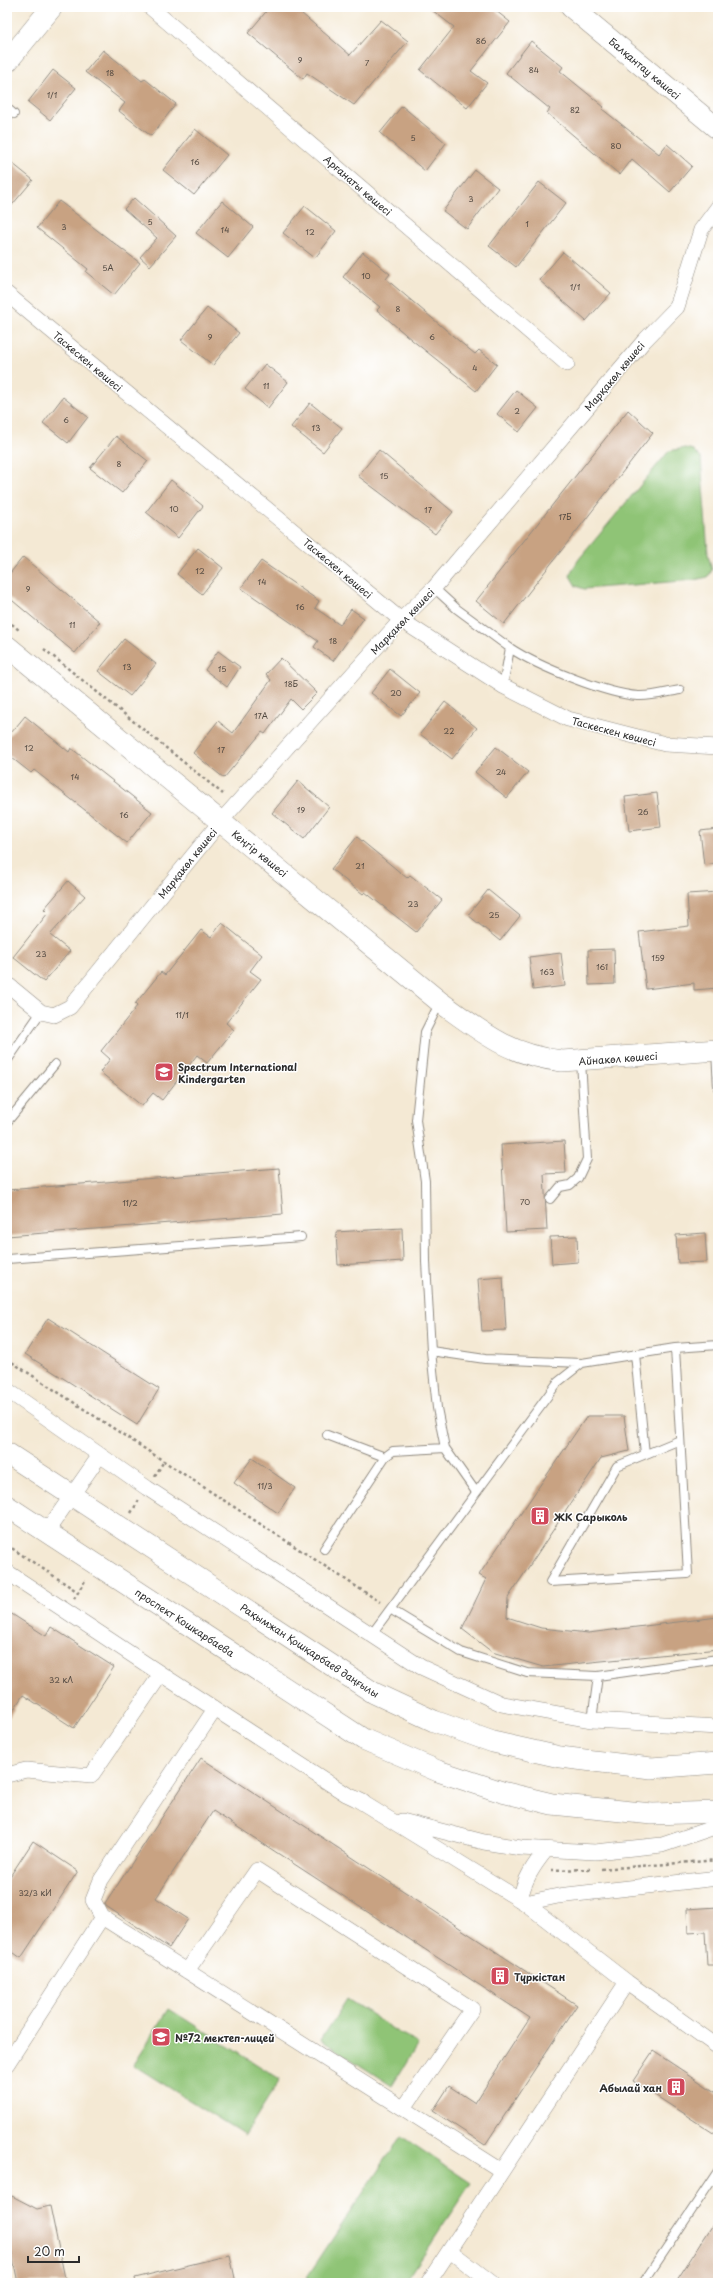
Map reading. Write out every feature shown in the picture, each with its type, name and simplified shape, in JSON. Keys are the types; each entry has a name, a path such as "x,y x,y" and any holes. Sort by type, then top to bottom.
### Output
{"main road":[{"path":"7,62 52,7"},
{"name":"Балқантау көшесі","path":"571,7 718,129"},
{"name":"Кеңгір көшесі","path":"7,646 440,1002 492,1039 519,1053"},
{"name":"Айнакөл көшесі","path":"519,1053 540,1059 581,1061 717,1050"},
{"name":"Рақымжан Қошқарбаев даңғылы","path":"7,1453 374,1693 434,1721 493,1742 560,1757 651,1768 718,1763"},
{"name":"проспект Кошкарбаева","path":"7,1506 363,1739 438,1771 502,1792 552,1804 652,1814 718,1812"}],"street":[{"name":"Арғанаты көшесі","path":"150,7 566,364"},
{"name":"Марқакөл көшесі","path":"48,1014 70,1006 236,804 401,620 434,588 644,341 677,307 701,230 718,207"},
{"name":"Таскескен көшесі","path":"7,294 401,620 503,686 568,719 665,744 718,747"},
{"path":"7,984 48,1014"},
{"path":"7,1390 147,1488 421,1667 502,1704 592,1720 718,1727"},
{"path":"47,1531 100,1455"},
{"path":"7,1572 215,1709 523,1902 627,1982 718,2047"},
{"path":"7,1774 26,1770 91,1776 161,1674"},
{"path":"215,1709 101,1880 93,1900 102,1917 404,2108 502,2172"},
{"path":"355,1798 404,1822 484,1842 521,1848 546,1850 595,1852 662,1845 718,1826"},
{"path":"523,1902 523,1886 530,1871 546,1850"},
{"path":"187,1971 257,1870 472,2009 404,2108"},
{"path":"523,1902 558,1896 718,1878"},
{"path":"7,2064 102,1917"},
{"path":"428,2283 627,1982"},
{"path":"450,2251 488,2282"}],"lane":[{"path":"7,108 14,114"},
{"path":"434,588 458,609 527,659 615,692 639,696 680,690"},
{"path":"503,686 510,648"},
{"path":"440,1002 425,1032 416,1120 425,1181 431,1351 437,1408 445,1448 476,1492"},
{"path":"7,1061 48,1014"},
{"path":"717,1050 718,1088"},
{"path":"550,1199 560,1188 570,1184 578,1178 588,1159 581,1061"},
{"path":"7,1122 55,1064"},
{"path":"7,1259 301,1237"},
{"path":"431,1351 485,1359 582,1363 675,1348 718,1345"},
{"path":"675,1348 688,1574 550,1582 617,1466 680,1440"},
{"path":"635,1354 645,1454"},
{"path":"371,1635 558,1382 582,1363"},
{"path":"327,1435 385,1457"},
{"path":"324,1549 385,1457 393,1451 445,1448"},
{"path":"390,1609 461,1652 527,1673 598,1676 718,1659"},
{"path":"592,1720 598,1676"},
{"path":"644,2283 718,2170"}],"path":[{"path":"7,620 26,635"},
{"path":"38,645 236,804"},
{"path":"7,1359 390,1609"},
{"path":"7,1545 78,1592"},
{"path":"67,1611 96,1563"},
{"path":"599,1869 718,1860"},
{"path":"530,1871 591,1869"}],"green space":[{"path":"685,448 693,450 701,458 708,554 712,570 708,577 694,580 584,589 576,586 570,576 579,559 669,451"},
{"path":"347,1999 418,2044 392,2086 321,2040"},
{"path":"169,2009 280,2079 245,2135 133,2065"},
{"path":"401,2136 471,2183 404,2283 317,2283 307,2277"}],"building":[{"path":"270,7 294,7 350,55 381,20 408,41 354,105 307,73 303,79 248,33"},
{"path":"428,7 491,7 510,22 471,71 487,83 467,108 420,70 454,27"},
{"path":"531,41 563,67 560,71 604,107 602,109 659,154 667,144 692,166 670,192 632,159 620,175 547,113 550,109 506,73"},
{"path":"103,50 142,81 145,79 176,104 151,136 119,111 125,103 85,72"},
{"path":"53,70 76,88 50,120 28,102"},
{"path":"402,106 446,143 425,171 380,133"},
{"path":"195,129 227,155 194,195 163,170"},
{"path":"7,159 33,180 7,211"},
{"path":"475,170 498,188 467,229 443,211"},
{"path":"539,182 566,203 516,267 489,246"},
{"path":"134,198 176,236 150,266 140,257 157,238 124,209"},
{"path":"59,201 140,263 114,295 86,272 88,269 37,228"},
{"path":"222,201 253,227 228,258 196,233"},
{"path":"305,206 336,231 315,258 283,233"},
{"path":"363,252 390,274 386,279 459,341 475,354 479,350 497,364 476,391 377,310 380,307 343,277"},
{"path":"563,252 611,293 586,321 539,280"},
{"path":"207,308 239,333 213,365 181,340"},
{"path":"265,364 288,382 268,408 245,389"},
{"path":"516,390 538,408 519,432 497,414"},
{"path":"63,397 88,417 68,443 43,423"},
{"path":"310,403 342,428 323,452 291,427"},
{"path":"628,410 653,433 504,624 476,601"},
{"path":"116,436 148,461 122,493 90,468"},
{"path":"379,450 453,512 435,534 358,476"},
{"path":"171,480 203,506 178,538 146,512"},
{"path":"198,548 223,568 202,594 177,574"},
{"path":"23,557 100,622 75,653 7,596 7,577"},
{"path":"261,561 319,601 315,608 340,625 351,609 364,618 333,661 314,647 318,641 241,588"},
{"path":"124,639 156,664 130,696 98,671"},
{"path":"218,651 240,667 227,687 205,670"},
{"path":"281,658 317,693 301,709 291,699 265,734 262,732 224,778 193,753 218,721 233,733 271,680 266,674"},
{"path":"390,669 420,693 401,716 371,693"},
{"path":"445,702 477,728 452,759 420,734"},
{"path":"25,716 69,752 71,748 152,812 127,843 34,770 31,773 7,754 7,738"},
{"path":"496,747 528,772 507,798 475,772"},
{"path":"298,781 329,807 304,839 272,813"},
{"path":"657,793 661,827 629,831 625,797"},
{"path":"718,829 718,863 704,865 700,831"},
{"path":"357,837 407,878 410,875 442,900 416,932 365,892 363,894 331,869"},
{"path":"68,881 85,896 50,935 70,951 44,982 13,957 48,913 44,909"},
{"path":"488,890 520,916 500,941 468,915"},
{"path":"718,892 718,988 694,990 694,983 646,989 639,932 689,926 687,894"},
{"path":"222,923 262,955 250,971 261,979 226,1023 234,1030 207,1063 197,1055 162,1100 153,1093 142,1106 100,1072 110,1059 101,1051 137,1006 135,1004 161,972 165,975 201,930 211,937"},
{"path":"614,949 615,984 589,985 588,950"},
{"path":"561,953 565,986 533,990 529,957"},
{"path":"564,1141 566,1173 544,1174 547,1230 506,1232 501,1145"},
{"path":"279,1168 283,1214 7,1236 7,1190"},
{"path":"402,1228 403,1261 338,1265 336,1232"},
{"path":"705,1233 707,1262 678,1263 676,1235"},
{"path":"577,1236 578,1262 552,1264 550,1237"},
{"path":"503,1277 506,1330 482,1331 478,1279"},
{"path":"48,1318 159,1389 137,1425 25,1354"},
{"name":"ЖК Сарыколь","path":"587,1416 624,1416 629,1451 601,1458 508,1598 507,1617 541,1628 588,1633 718,1617 718,1649 543,1667 492,1652 462,1629 486,1579 479,1575"},
{"path":"252,1458 295,1488 278,1513 234,1483"},
{"path":"7,1611 46,1636 51,1627 114,1667 74,1728 23,1695 7,1720"},
{"name":"Түркістан","path":"201,1758 577,2005 485,2145 433,2111 449,2086 475,2103 530,2018 213,1811 156,1898 188,1919 169,1948 106,1906 105,1904"},
{"path":"33,1841 78,1871 21,1958 7,1948 7,1881"},
{"path":"718,1907 718,1965 707,1965 705,1932 688,1933 687,1909"},
{"name":"Абылай хан","path":"653,2051 718,2094 718,2136 633,2081"},
{"path":"12,2196 37,2209 50,2206 66,2283 18,2283 7,2230 7,2205"},
{"path":"718,2217 718,2283 675,2283"},
{"path":"230,2255 236,2283 136,2283 135,2278"}],"place":[{"name":"Spectrum International Kindergarten","path":"164,1072"},
{"name":"ЖК Сарыколь","path":"540,1516"},
{"name":"Түркістан","path":"500,1976"},
{"name":"№72 мектеп-лицей","path":"161,2037"},
{"name":"Абылай хан","path":"676,2087"}]}
